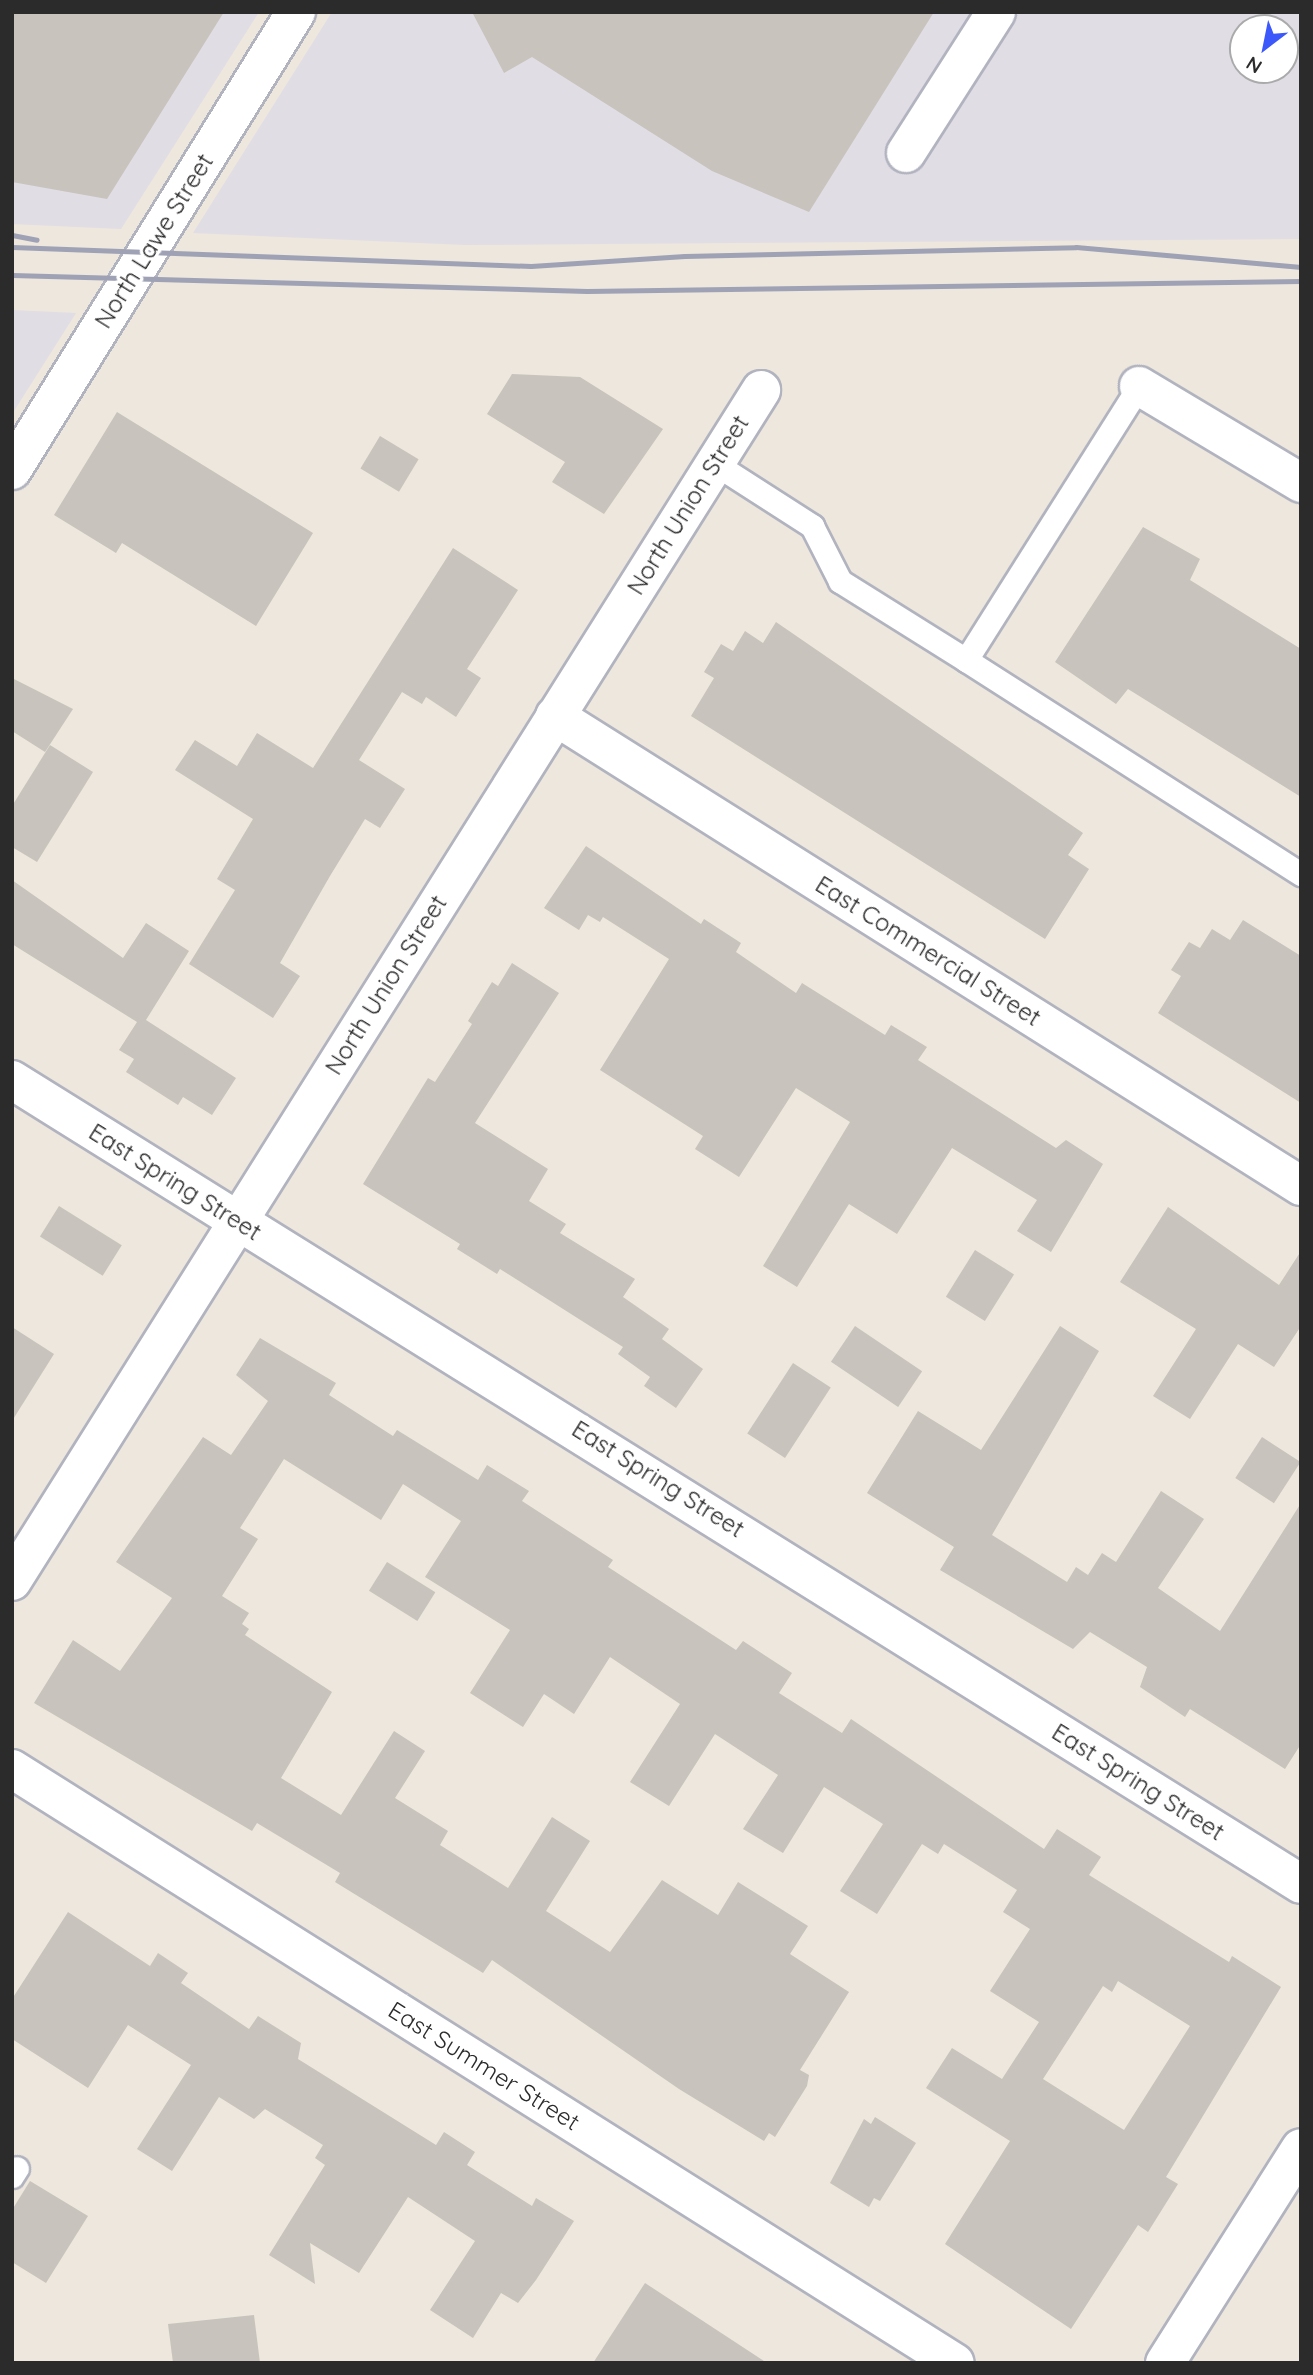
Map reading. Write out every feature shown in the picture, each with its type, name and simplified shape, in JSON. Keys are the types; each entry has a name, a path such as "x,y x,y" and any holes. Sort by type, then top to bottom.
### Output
{"street":[{"name":"North Lawe Street","path":"12,470 296,12"},
{"path":"906,153 996,12"},
{"path":"1139,386 1301,483"},
{"name":"North Union Street","path":"12,1581 761,390"},
{"name":"East Commercial Street","path":"555,716 1301,1186"},
{"name":"East Spring Street","path":"12,1080 1301,1884"},
{"name":"East Summer Street","path":"12,1769 955,2363"},
{"path":"1164,2363 1301,2148"}],"lane":[{"path":"966,660 1139,386"},
{"path":"714,463 813,526 840,581 1301,874"}],"shaded area":[{"path":"12,12 259,12 121,229 12,224"},
{"path":"332,12 1301,12 1301,239 466,245 193,233"},
{"path":"12,310 76,313 12,414"}],"building":[{"path":"12,12 224,12 107,199 12,182"},
{"path":"472,12 934,12 809,212 712,171 532,57 504,73"},
{"path":"512,374 580,377 663,429 604,514 552,482 565,462 487,414"},
{"path":"117,412 313,533 256,626 122,543 116,553 54,515"},
{"path":"380,436 419,459 399,492 360,469"},
{"path":"1143,527 1200,559 1190,580 1301,649 1301,797 1128,689 1116,704 1055,662"},
{"path":"453,548 518,590 467,669 481,678 456,717 426,697 422,704 402,692 359,760 405,789 380,828 365,819 330,876 280,963 300,976 273,1018 189,964 235,890 217,879 253,819 175,770 195,740 237,766 257,733 313,768"},
{"path":"776,622 1083,833 1068,855 1089,869 1045,939 691,716 714,678 704,672 721,644 733,651 745,631 763,643"},
{"path":"12,678 73,709 45,752 12,731"},
{"path":"50,745 93,772 37,862 12,847 12,806"},
{"path":"586,846 701,924 704,919 741,943 736,952 796,993 802,983 885,1035 891,1025 927,1047 918,1060 1056,1148 1066,1140 1103,1164 1051,1252 1017,1231 1037,1200 952,1148 897,1234 849,1204 797,1287 763,1266 850,1122 796,1088 739,1177 695,1149 703,1136 600,1070 669,959 603,917 600,922 588,915 579,930 544,908"},
{"path":"12,880 123,958 146,923 189,951 146,1020 236,1078 212,1115 183,1097 178,1105 126,1072 134,1059 119,1050 137,1022 12,944"},
{"path":"1243,920 1301,956 1301,1103 1158,1013 1181,976 1171,970 1189,942 1200,948 1212,929 1230,940"},
{"path":"512,963 559,993 475,1123 548,1169 529,1201 566,1224 560,1233 635,1279 623,1297 669,1329 662,1339 703,1369 676,1408 644,1386 650,1377 618,1354 623,1347 500,1269 497,1274 457,1249 460,1244 363,1184 428,1078 435,1082 472,1024 468,1021 492,982 498,986"},
{"path":"59,1206 122,1245 103,1276 40,1237"},
{"path":"1168,1207 1279,1285 1301,1251 1301,1326 1274,1367 1238,1344 1190,1419 1153,1396 1196,1329 1120,1282"},
{"path":"975,1250 1014,1274 985,1321 946,1297"},
{"path":"855,1326 922,1371 898,1407 831,1362"},
{"path":"1060,1326 1099,1351 992,1535 1067,1582 1076,1567 1088,1575 1102,1553 1116,1562 1161,1491 1204,1519 1158,1588 1220,1631 1301,1503 1301,1744 1285,1769 1190,1709 1185,1717 1140,1687 1147,1667 1090,1632 1073,1649 940,1570 954,1547 867,1493 918,1411 981,1450"},
{"path":"12,1327 54,1354 12,1421"},
{"path":"260,1338 336,1383 329,1395 393,1436 397,1430 478,1480 487,1465 529,1491 522,1501 613,1560 608,1567 736,1650 743,1641 792,1673 779,1693 842,1733 851,1719 1044,1849 1057,1829 1101,1857 1089,1875 1229,1962 1232,1956 1281,1987 1166,2177 1178,2184 1148,2232 1138,2225 1071,2329 945,2244 1010,2141 926,2088 952,2048 1002,2079 1039,2022 990,1991 1030,1929 1003,1912 1017,1890 944,1844 938,1854 922,1844 877,1914 840,1891 883,1824 824,1787 783,1853 743,1829 778,1775 715,1734 669,1806 630,1782 680,1704 610,1657 574,1714 544,1694 523,1727 470,1693 510,1630 425,1577 461,1521 403,1484 381,1520 284,1459 240,1528 258,1539 222,1596 249,1613 242,1624 249,1629 245,1635 332,1692 281,1778 341,1815 394,1731 425,1751 395,1798 448,1831 440,1845 508,1888 552,1817 590,1841 546,1911 610,1952 662,1880 718,1915 738,1882 808,1926 790,1954 849,1992 800,2070 809,2075 807,2086 775,2137 769,2133 764,2141 679,2089 492,1960 483,1973 335,1882 340,1873 257,1823 252,1831 34,1703 73,1640 120,1671 172,1598 116,1562 203,1437 231,1455 268,1401 236,1375","holes":["1118,1981 1190,2026 1124,2130 1043,2079 1103,1986 1112,1992"]},
{"path":"793,1363 831,1388 785,1458 747,1433"},
{"path":"1262,1437 1301,1462 1274,1503 1235,1478"},
{"path":"387,1562 435,1592 417,1621 369,1591"},
{"path":"68,1912 150,1966 158,1953 188,1973 181,1983 249,2029 258,2016 301,2043 298,2059 436,2145 444,2132 475,2152 467,2165 532,2206 536,2198 574,2221 518,2303 501,2293 473,2338 430,2310 475,2241 408,2197 359,2273 310,2243 315,2284 269,2255 325,2165 315,2158 323,2145 265,2109 254,2119 219,2097 172,2171 137,2149 191,2065 128,2025 88,2088 12,2039 12,1999"},
{"path":"875,2117 916,2143 880,2201 874,2198 869,2207 830,2183 864,2119 871,2124"},
{"path":"30,2181 88,2216 46,2283 12,2262 12,2210"},
{"path":"645,2283 767,2363 593,2363"},
{"path":"254,2315 260,2363 173,2363 168,2324"}],"railway":[{"path":"12,235 37,240"},
{"path":"12,247 531,266 685,256 1076,247 1301,267"},
{"path":"12,275 587,291 1301,281"}]}
